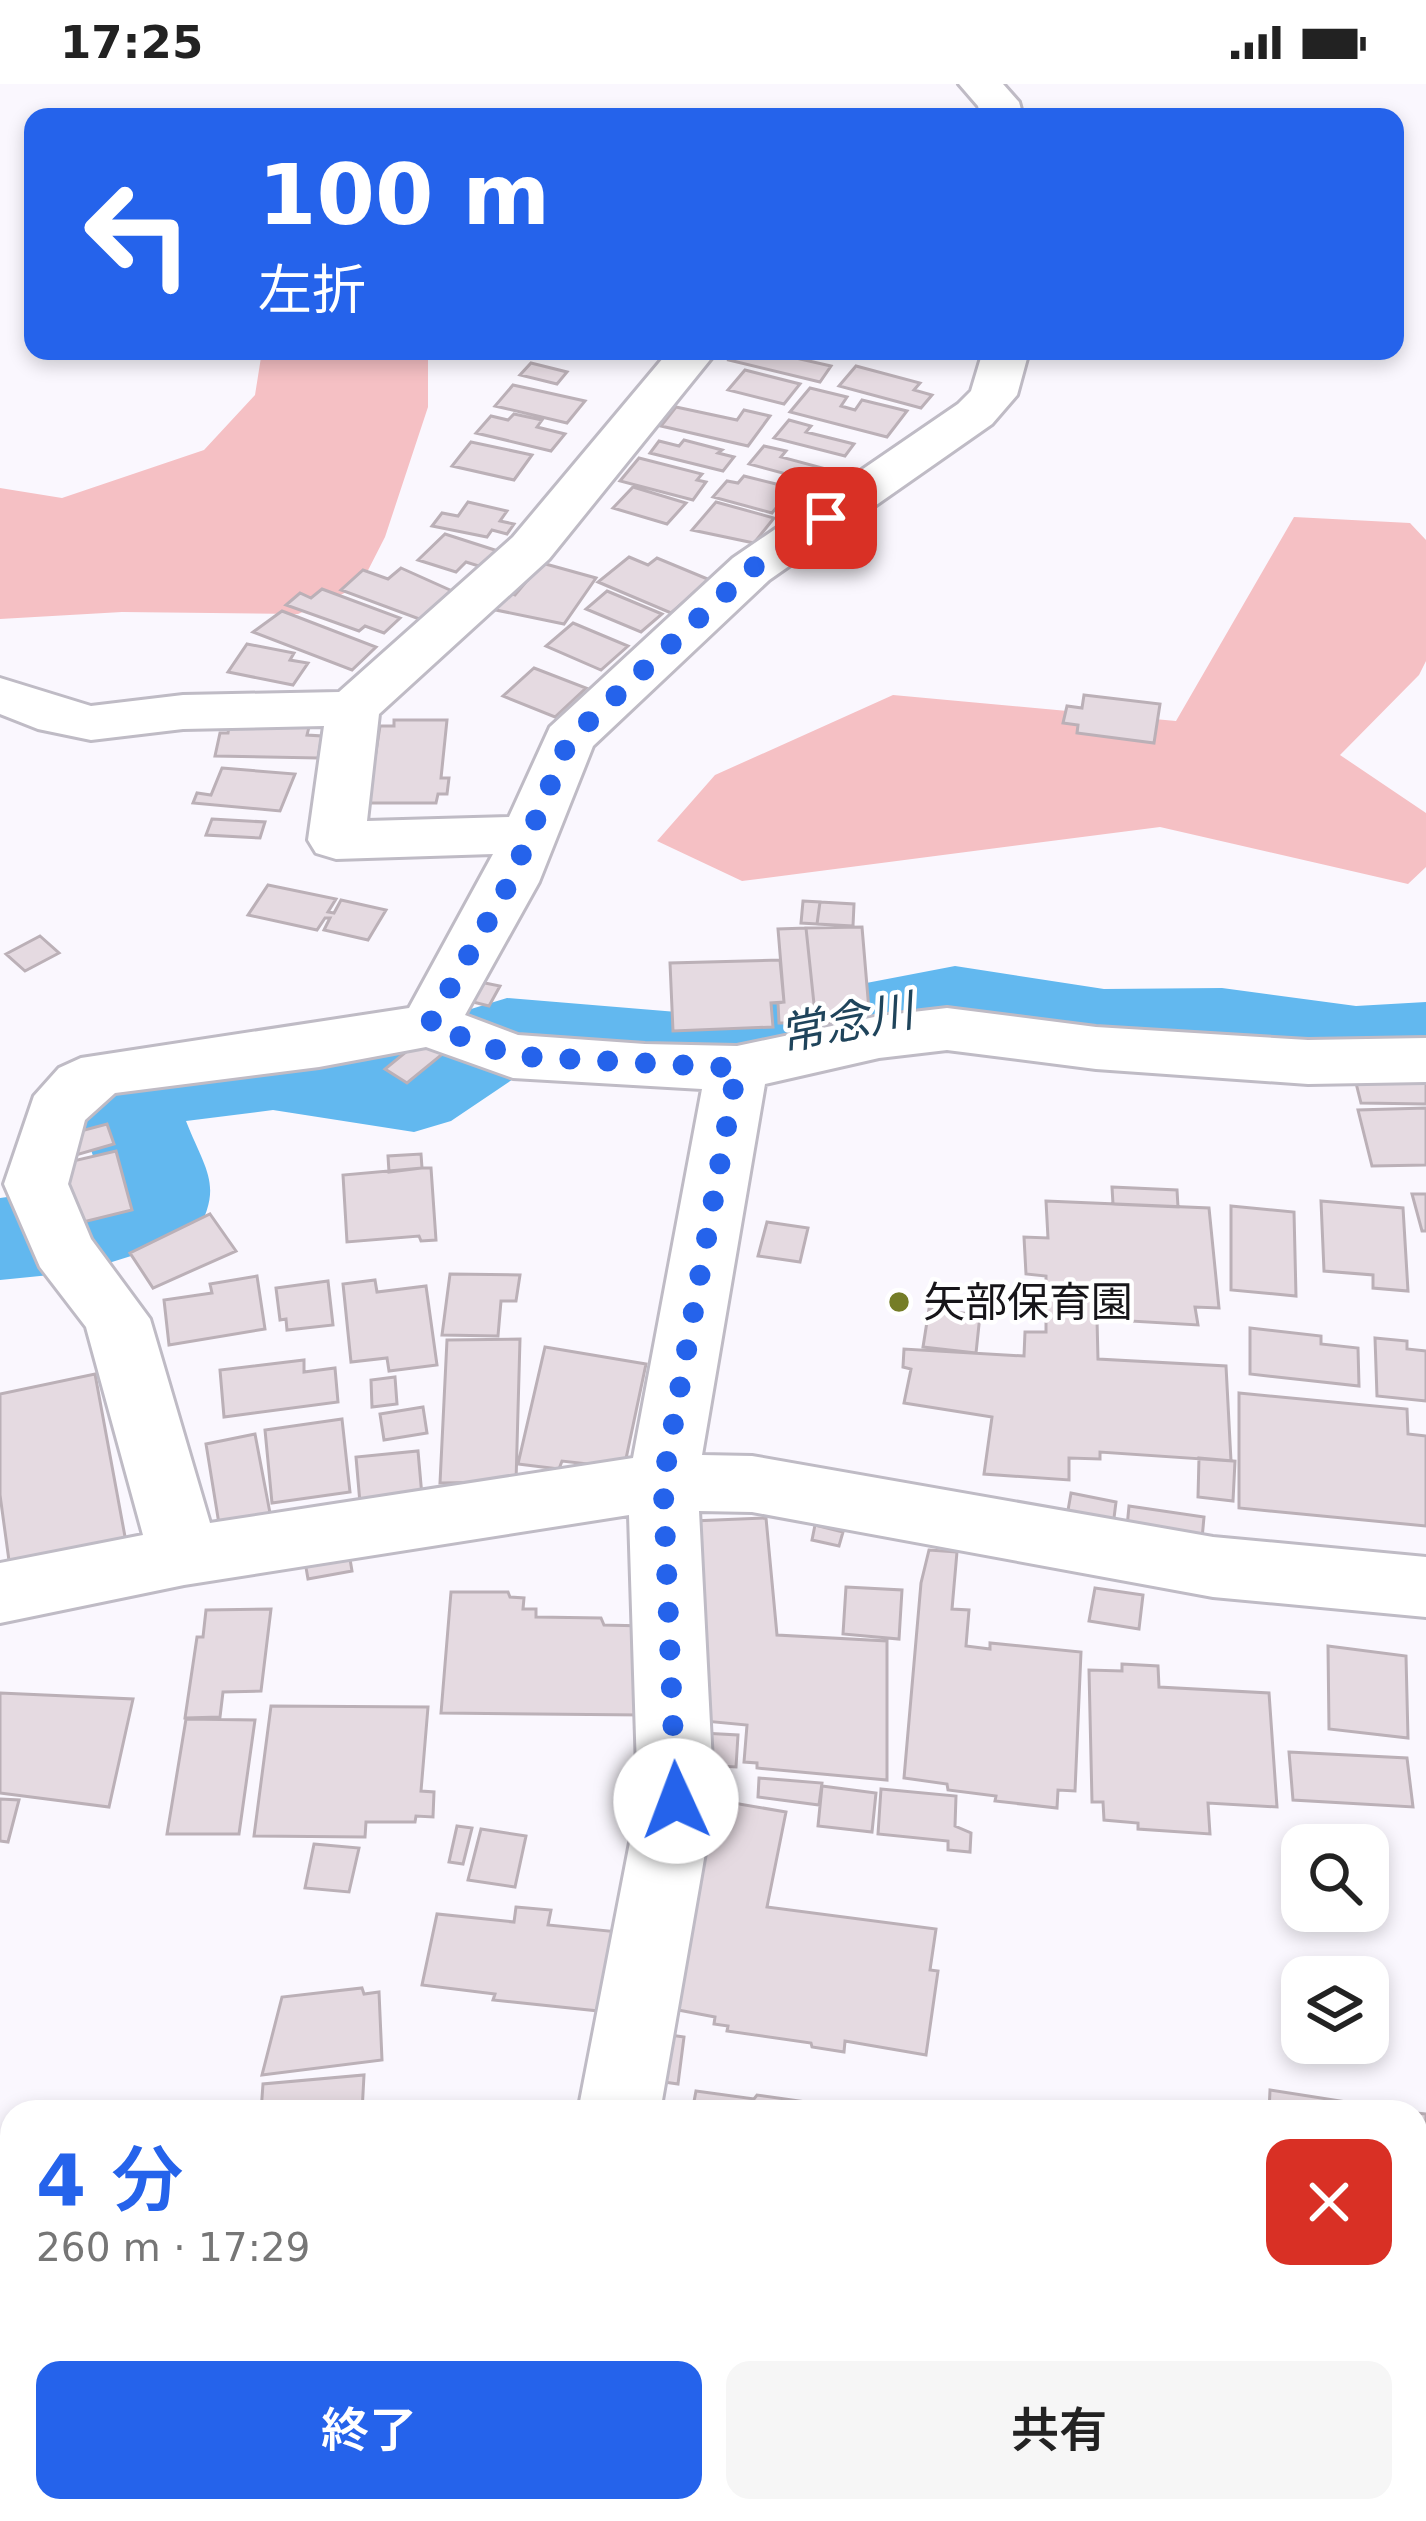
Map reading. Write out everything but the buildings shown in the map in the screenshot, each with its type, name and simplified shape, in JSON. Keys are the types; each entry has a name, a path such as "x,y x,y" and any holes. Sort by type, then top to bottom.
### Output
{"street":[{"path":"980,84 1000,108"},
{"path":"529,835 336,840 353,709 531,548 687,360"},
{"path":"429,1025 510,882 569,740 751,569 974,415 993,395 1003,360"},
{"path":"0,695 56,717 92,723 183,712 353,709"},
{"path":"184,1556 117,1319 64,1250 18,1167 81,1084 103,1073 319,1046 429,1025 513,1056 737,1068 879,1037 947,1029 1096,1048 1261,1059 1426,1060"},
{"path":"621,2100 676,1801 663,1482 737,1068"},
{"path":"0,1593 184,1556 663,1482 752,1484 1213,1567 1426,1587"}],"shaded area":[{"path":"261,360 428,360 428,407 385,537 360,586 298,614 122,612 0,619 0,488 62,498 204,450 255,395"},
{"path":"1294,517 1410,523 1426,540 1426,661 1419,675 1340,755 1426,813 1426,867 1408,884 1160,827 742,881 657,841 715,775 893,695 1176,721"}],"waterway":[{"name":"常念川","path":"0,1239 80,1231 157,1208 160,1192 127,1105 134,1096 151,1089 273,1073 414,1095 507,1034 677,1048 731,1045 955,1001 1104,1025 1222,1023 1356,1042 1426,1038"}],"place":[{"name":"矢部保育園","path":"899,1302"}],"route":[{"path":"676,1801 663,1482 737,1068 513,1056 429,1025 510,882 569,740 751,569 826,518"}]}
